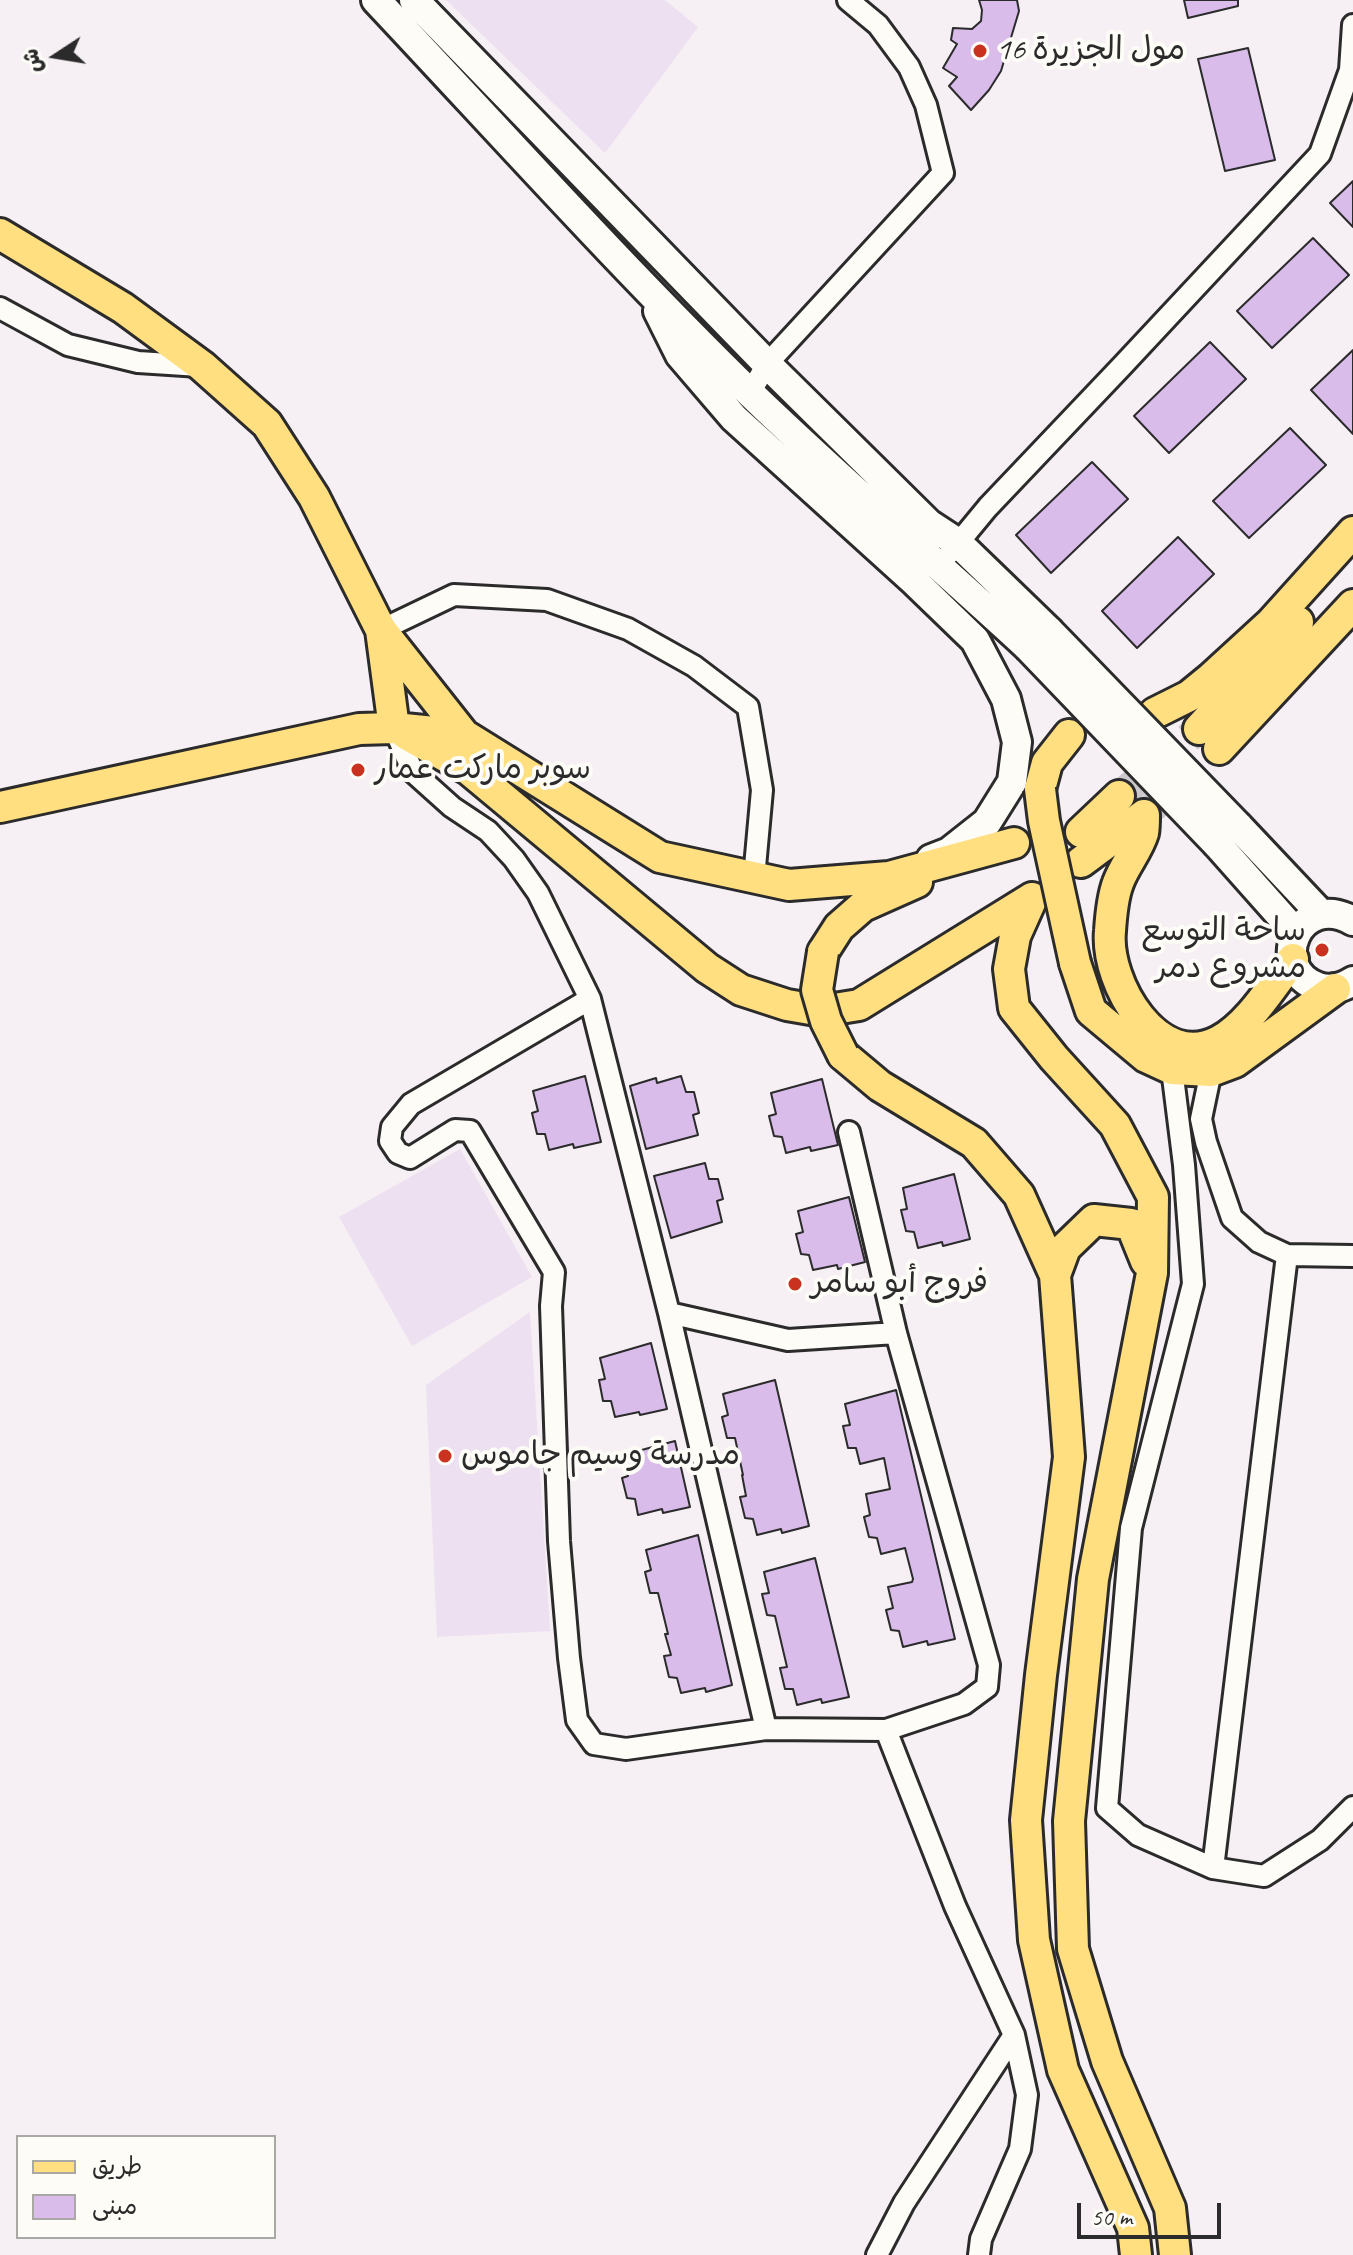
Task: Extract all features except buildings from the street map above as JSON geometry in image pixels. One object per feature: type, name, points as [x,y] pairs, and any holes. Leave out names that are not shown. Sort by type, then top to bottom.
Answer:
[{"type":"main road","points":[[0,234],[123,308],[202,366],[267,424],[314,497],[381,630],[464,735],[660,857],[789,885],[889,877],[1005,845],[863,906],[839,927],[823,952],[817,990],[826,1021],[843,1055],[880,1086],[974,1143],[1019,1195],[1055,1275],[1069,1457],[1026,1820],[1034,1940],[1063,2070],[1133,2228],[1136,2255]]},
{"type":"main road","points":[[1155,713],[1189,696],[1211,678],[1271,623],[1353,532]]},
{"type":"main road","points":[[1353,561],[1209,739],[1353,605]]},
{"type":"main road","points":[[381,630],[394,728]]},
{"type":"main road","points":[[394,728],[468,769],[707,968],[741,990],[787,1005],[822,1011],[859,1005],[1032,898],[1015,936],[1009,969],[1014,1008],[1115,1125],[1153,1197],[1152,1273],[1093,1579],[1069,1821],[1073,1949],[1107,2061],[1170,2208],[1175,2255]]},
{"type":"main road","points":[[0,807],[359,729],[394,728],[464,735]]},
{"type":"main road","points":[[1069,735],[1047,763],[1040,789],[1075,963],[1091,1011],[1146,1057],[1172,1069],[1211,1071],[1235,1062],[1344,985]]},
{"type":"main road","points":[[1081,832],[1119,796]]},
{"type":"main road","points":[[1081,862],[1144,815],[1143,834],[1117,884],[1109,934],[1115,975],[1140,1018],[1161,1039],[1187,1049],[1218,1041],[1248,1017],[1294,946]]},
{"type":"main road","points":[[1055,1275],[1065,1248],[1094,1220],[1131,1224],[1152,1273]]},
{"type":"street","points":[[376,0],[750,393],[866,502],[939,565],[1038,639]]},
{"type":"street","points":[[414,0],[767,364],[929,524],[958,543],[1038,639],[1227,835],[1321,914]]},
{"type":"street","points":[[750,393],[767,364],[943,173],[926,105],[909,67],[878,25],[848,0]]},
{"type":"street","points":[[939,565],[988,507],[1320,154],[1350,70],[1353,25]]},
{"type":"street","points":[[645,285],[680,355],[734,418],[975,640],[1006,699],[1017,742],[1012,782],[987,822],[949,852],[889,877]]},
{"type":"street","points":[[0,308],[68,345],[138,362],[202,366]]},
{"type":"street","points":[[381,630],[454,595],[547,600],[628,629],[694,666],[748,707],[762,790],[754,878]]},
{"type":"street","points":[[394,728],[413,772],[452,807],[488,831],[514,859],[538,893],[590,999],[669,1313],[766,1729]]},
{"type":"street","points":[[1227,835],[1294,946],[1297,970],[1313,985],[1324,989],[1344,985]]},
{"type":"street","points":[[1294,946],[1311,918],[1332,913],[1353,921]]},
{"type":"street","points":[[590,999],[411,1104],[392,1127],[390,1141],[398,1153],[410,1158],[455,1130],[470,1131],[554,1272],[551,1306],[559,1541],[577,1720],[594,1744],[626,1749],[766,1729],[886,1730],[964,1704],[987,1687],[989,1665],[896,1333],[849,1132]]},
{"type":"street","points":[[1172,1069],[1184,1165],[1193,1284],[1131,1528],[1107,1808],[1138,1835],[1213,1868],[1264,1876],[1320,1840],[1353,1807]]},
{"type":"street","points":[[1211,1071],[1201,1119],[1232,1218],[1259,1242],[1287,1255],[1353,1256]]},
{"type":"street","points":[[1213,1868],[1287,1255]]},
{"type":"street","points":[[669,1313],[788,1340],[896,1333]]},
{"type":"street","points":[[886,1730],[955,1906],[1014,2035],[1027,2095],[1020,2149],[981,2239],[979,2255]]},
{"type":"street","points":[[877,2255],[904,2203],[1014,2035]]},
{"type":"shaded area","points":[[446,0],[665,0],[698,27],[605,153]]},
{"type":"shaded area","points":[[460,1149],[532,1277],[412,1346],[339,1217]]},
{"type":"shaded area","points":[[530,1312],[550,1631],[437,1637],[426,1385]]},
{"type":"tunnel","points":[[1119,796],[1199,729]]},
{"type":"tunnel","points":[[1144,815],[1219,749]]},
{"type":"place","name":"مول الجزيرة 16","points":[[980,51]]},
{"type":"place","name":"سوبر ماركت عمار","points":[[358,770]]},
{"type":"place","name":"ساحة التوسع مشروع دمر","points":[[1322,950]]},
{"type":"place","name":"فروج أبو سامر","points":[[795,1284]]},
{"type":"place","name":"مدرسة وسيم جاموس","points":[[445,1456]]}]
